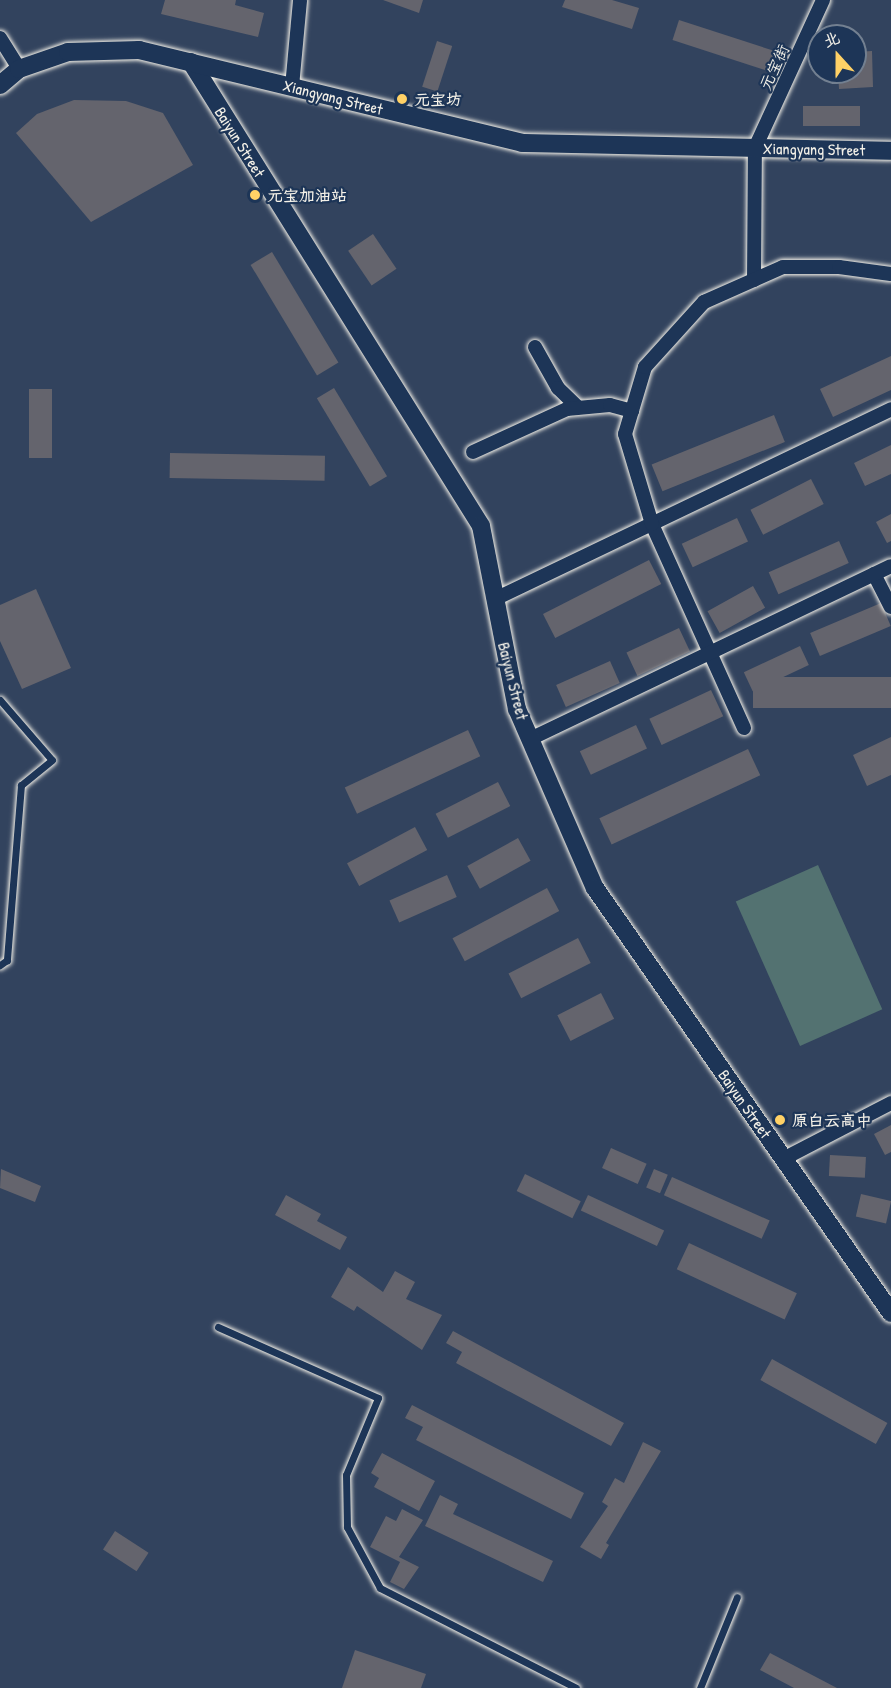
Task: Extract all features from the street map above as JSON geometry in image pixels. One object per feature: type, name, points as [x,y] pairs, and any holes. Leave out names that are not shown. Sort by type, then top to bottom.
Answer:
[{"type":"main road","name":"Xiangyang Street","points":[[2,82],[20,69],[68,52],[139,50],[522,143],[891,150]]},
{"type":"main road","name":"Baiyun Street","points":[[190,62],[481,526],[517,709],[595,888],[891,1313]]},
{"type":"street","points":[[292,87],[300,0]]},
{"type":"street","name":"元宝街","points":[[755,148],[823,0]]},
{"type":"street","points":[[0,38],[20,69]]},
{"type":"street","points":[[754,280],[755,148]]},
{"type":"street","points":[[744,728],[652,524],[625,434],[645,366],[704,302],[783,267],[839,267],[891,274]]},
{"type":"street","points":[[535,347],[558,388],[578,407]]},
{"type":"street","points":[[473,452],[578,407],[610,405],[632,411]]},
{"type":"street","points":[[495,599],[891,409]]},
{"type":"street","points":[[530,739],[891,566]]},
{"type":"street","points":[[874,574],[891,607]]},
{"type":"street","points":[[783,1159],[891,1103]]},
{"type":"lane","points":[[0,700],[52,760],[21,785],[7,960],[0,965]]},
{"type":"lane","points":[[218,1327],[378,1398],[346,1475],[347,1527],[380,1588],[576,1688]]},
{"type":"lane","points":[[700,1688],[737,1597]]},
{"type":"green space","points":[[818,865],[882,1009],[800,1046],[736,902]]},
{"type":"building","points":[[165,0],[236,0],[235,5],[264,13],[258,37],[161,14]]},
{"type":"building","points":[[383,0],[423,0],[419,13]]},
{"type":"building","points":[[565,0],[612,0],[639,8],[632,29],[562,7]]},
{"type":"building","points":[[679,20],[776,52],[770,71],[673,40]]},
{"type":"building","points":[[437,41],[452,46],[437,92],[422,87]]},
{"type":"building","points":[[867,51],[872,51],[873,87],[839,89],[839,84],[867,84]]},
{"type":"building","points":[[74,100],[126,101],[163,113],[193,165],[91,222],[16,133],[37,114]]},
{"type":"building","points":[[803,106],[860,106],[860,126],[803,126]]},
{"type":"building","points":[[373,234],[396,269],[372,286],[348,251]]},
{"type":"building","points":[[272,252],[338,363],[317,375],[251,265]]},
{"type":"building","points":[[891,356],[891,390],[833,417],[820,389]]},
{"type":"building","points":[[334,388],[387,476],[370,487],[317,398]]},
{"type":"building","points":[[29,389],[52,389],[52,458],[29,458]]},
{"type":"building","points":[[774,415],[785,442],[662,491],[652,464]]},
{"type":"building","points":[[891,445],[891,474],[865,486],[854,463]]},
{"type":"building","points":[[170,453],[325,456],[325,481],[170,478]]},
{"type":"building","points":[[811,479],[824,504],[763,535],[750,510]]},
{"type":"building","points":[[891,514],[891,541],[887,543],[876,522]]},
{"type":"building","points":[[737,518],[748,542],[693,567],[682,544]]},
{"type":"building","points":[[839,541],[849,563],[778,594],[769,572]]},
{"type":"building","points":[[649,560],[661,584],[555,638],[543,614]]},
{"type":"building","points":[[753,586],[765,608],[720,633],[708,611]]},
{"type":"building","points":[[36,589],[71,668],[22,689],[0,641],[0,605]]},
{"type":"building","points":[[881,603],[891,626],[820,656],[810,633]]},
{"type":"building","points":[[679,628],[690,652],[637,676],[626,653]]},
{"type":"building","points":[[800,646],[809,665],[753,691],[744,672]]},
{"type":"building","points":[[610,661],[620,683],[566,707],[556,685]]},
{"type":"building","points":[[753,677],[891,677],[891,708],[753,708]]},
{"type":"building","points":[[711,690],[723,716],[662,745],[649,719]]},
{"type":"building","points":[[636,725],[647,749],[591,775],[580,751]]},
{"type":"building","points":[[468,730],[480,756],[357,814],[345,787]]},
{"type":"building","points":[[891,737],[891,775],[867,786],[853,755]]},
{"type":"building","points":[[748,749],[760,775],[612,845],[599,818]]},
{"type":"building","points":[[498,782],[510,806],[448,838],[436,814]]},
{"type":"building","points":[[415,827],[427,850],[359,886],[347,863]]},
{"type":"building","points":[[518,838],[531,861],[480,889],[467,866]]},
{"type":"building","points":[[447,875],[457,897],[399,923],[389,901]]},
{"type":"building","points":[[547,888],[559,911],[465,961],[453,938]]},
{"type":"building","points":[[578,938],[591,963],[521,998],[509,973]]},
{"type":"building","points":[[601,993],[614,1019],[571,1041],[557,1015]]},
{"type":"building","points":[[891,1125],[891,1152],[885,1155],[874,1134]]},
{"type":"building","points":[[611,1148],[647,1164],[638,1184],[602,1168]]},
{"type":"building","points":[[830,1155],[866,1157],[865,1178],[829,1176]]},
{"type":"building","points":[[1,1169],[41,1186],[35,1202],[0,1188]]},
{"type":"building","points":[[654,1169],[668,1175],[660,1193],[646,1187]]},
{"type":"building","points":[[525,1174],[581,1201],[572,1218],[517,1191]]},
{"type":"building","points":[[672,1177],[770,1221],[762,1239],[664,1195]]},
{"type":"building","points":[[861,1194],[891,1201],[886,1223],[856,1216]]},
{"type":"building","points":[[286,1195],[321,1214],[317,1221],[347,1237],[340,1250],[275,1215]]},
{"type":"building","points":[[588,1195],[664,1230],[657,1246],[581,1210]]},
{"type":"building","points":[[689,1243],[797,1293],[785,1320],[677,1269]]},
{"type":"building","points":[[348,1267],[383,1292],[395,1271],[415,1282],[406,1299],[442,1315],[422,1350],[357,1306],[354,1311],[331,1297]]},
{"type":"building","points":[[453,1331],[624,1423],[611,1446],[456,1363],[462,1352],[446,1343]]},
{"type":"building","points":[[772,1359],[887,1423],[876,1444],[760,1380]]},
{"type":"building","points":[[412,1405],[584,1493],[571,1519],[416,1440],[423,1427],[405,1418]]},
{"type":"building","points":[[643,1442],[661,1451],[606,1543],[609,1545],[601,1559],[580,1547],[608,1506],[602,1502],[615,1478],[624,1483]]},
{"type":"building","points":[[382,1453],[435,1481],[419,1511],[374,1487],[379,1478],[371,1473]]},
{"type":"building","points":[[440,1495],[458,1504],[453,1514],[553,1561],[543,1582],[425,1526]]},
{"type":"building","points":[[402,1509],[423,1520],[399,1557],[419,1567],[404,1589],[390,1582],[400,1562],[370,1547],[386,1516],[396,1521]]},
{"type":"building","points":[[115,1531],[149,1553],[137,1571],[103,1549]]},
{"type":"building","points":[[355,1650],[426,1674],[421,1688],[342,1688]]},
{"type":"building","points":[[770,1653],[837,1688],[794,1688],[760,1670]]},
{"type":"place","name":"元宝坊","points":[[402,99]]},
{"type":"place","name":"元宝加油站","points":[[255,195]]},
{"type":"place","name":"原白云高中","points":[[780,1120]]}]
